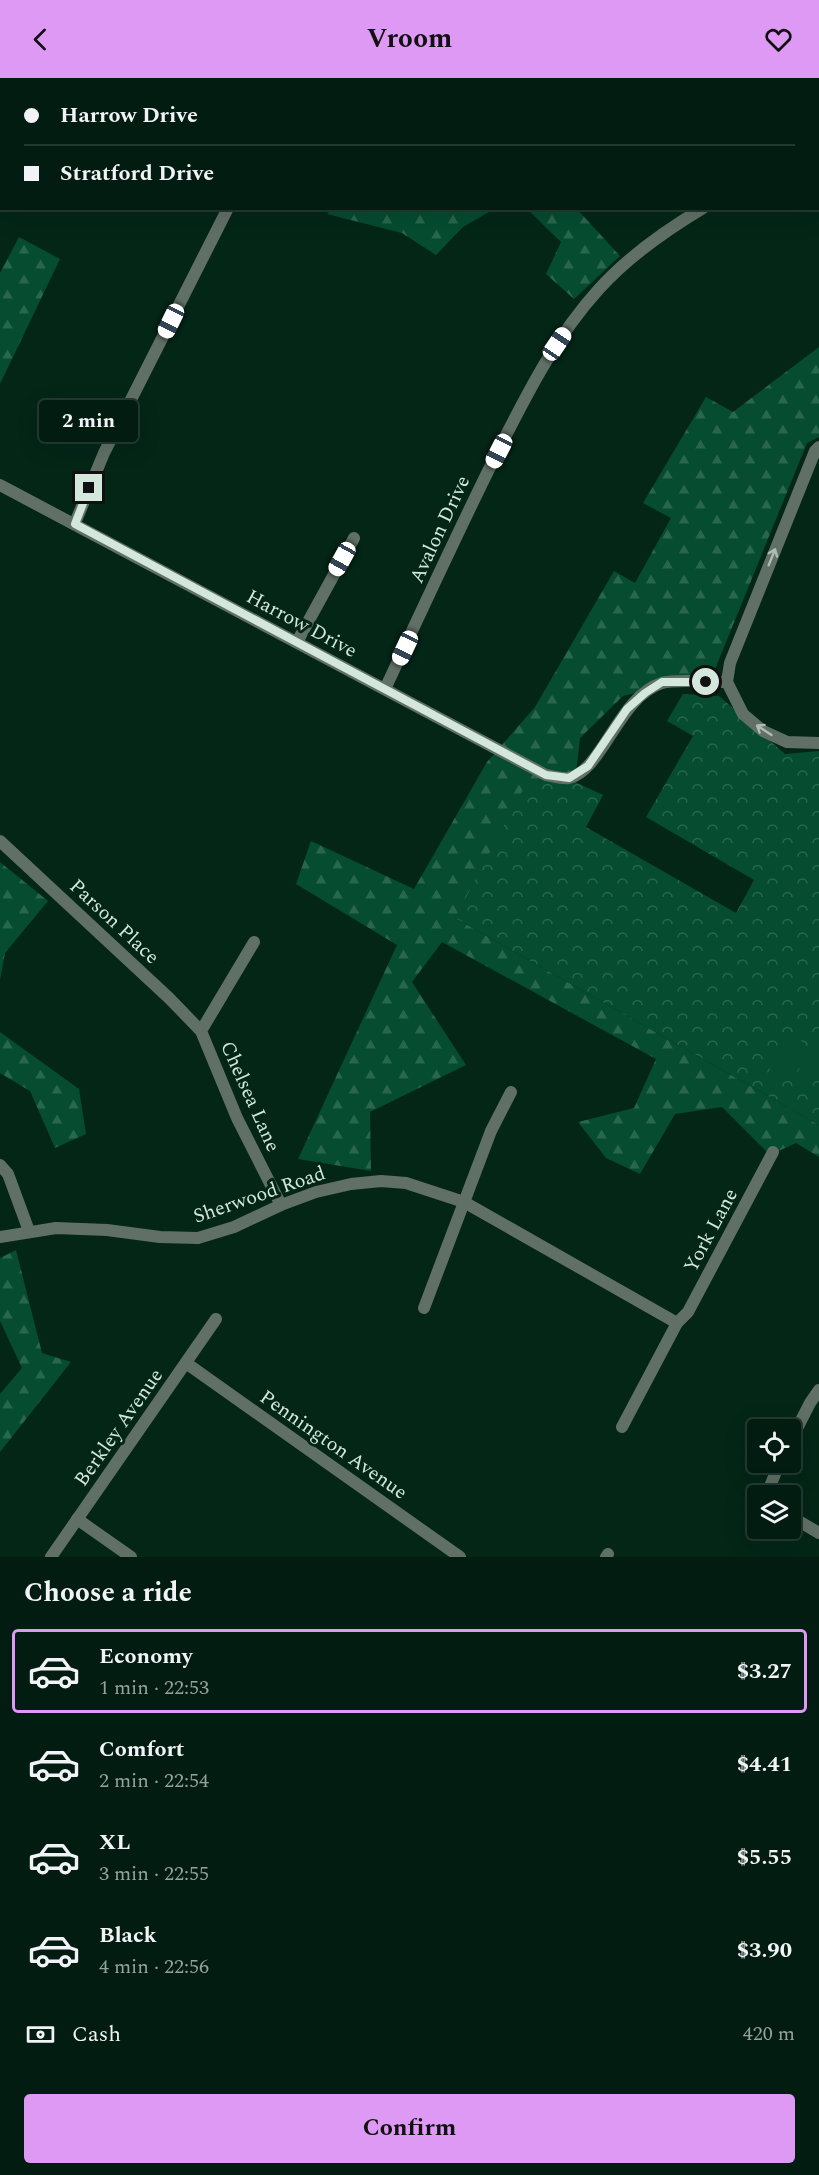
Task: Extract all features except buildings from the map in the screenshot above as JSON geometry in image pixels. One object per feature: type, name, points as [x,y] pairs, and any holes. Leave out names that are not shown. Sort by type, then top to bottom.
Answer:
[{"type":"street","points":[[75,524],[104,453],[227,210]]},
{"type":"street","name":"Avalon Drive","points":[[385,689],[482,483],[517,414],[560,339],[600,288],[631,260],[700,210]]},
{"type":"street","points":[[819,447],[815,451],[753,604],[730,663],[727,682],[743,714],[763,732],[787,742],[819,743]]},
{"type":"street","name":"Harrow Drive","points":[[0,485],[546,775],[569,778],[588,766],[627,709],[662,682],[727,682]]},
{"type":"street","points":[[297,642],[354,538]]},
{"type":"street","name":"Parson Place","points":[[0,841],[169,998],[201,1031]]},
{"type":"street","name":"Chelsea Lane","points":[[254,942],[201,1031],[237,1118],[280,1205]]},
{"type":"street","points":[[423,1308],[491,1131],[511,1092]]},
{"type":"street","name":"York Lane","points":[[621,1427],[677,1323],[688,1312],[773,1152]]},
{"type":"street","points":[[0,1165],[8,1174],[28,1231]]},
{"type":"street","name":"Sherwood Road","points":[[0,1237],[56,1228],[198,1238],[234,1227],[280,1205],[316,1192],[351,1184],[381,1181],[406,1184],[464,1202],[677,1323]]},
{"type":"street","name":"Berkley Avenue","points":[[51,1557],[216,1319]]},
{"type":"street","name":"Pennington Avenue","points":[[186,1363],[460,1557]]},
{"type":"street","points":[[801,1421],[819,1390]]},
{"type":"street","points":[[77,1519],[131,1557]]},
{"type":"street","points":[[801,1522],[819,1533]]},
{"type":"green space","points":[[331,210],[492,210],[463,227],[436,255],[402,233],[327,214]]},
{"type":"green space","points":[[528,210],[578,210],[620,256],[574,299],[546,274],[561,242]]},
{"type":"green space","points":[[19,237],[60,259],[0,384],[0,273]]},
{"type":"green space","points":[[819,347],[819,437],[807,443],[713,674],[623,696],[580,738],[575,782],[455,918],[819,1125],[819,1157],[796,1143],[770,1155],[722,1107],[675,1114],[640,1174],[606,1158],[578,1122],[634,1108],[656,1059],[442,942],[412,982],[466,1065],[370,1112],[371,1171],[298,1159],[397,945],[296,884],[311,841],[414,889],[487,762],[535,707],[614,571],[635,583],[671,518],[643,503],[706,397],[733,412]]},
{"type":"green space","points":[[683,694],[719,696],[785,754],[819,751],[819,1125],[455,918],[526,784],[575,782],[603,795],[586,827],[736,913],[754,880],[646,817],[693,736],[667,721]]},
{"type":"green space","points":[[0,862],[48,901],[5,953],[0,980]]},
{"type":"green space","points":[[0,1032],[79,1089],[86,1134],[55,1148],[30,1091],[0,1073]]},
{"type":"green space","points":[[786,1034],[803,1042],[785,1081],[768,1073]]},
{"type":"green space","points":[[810,1046],[819,1050],[819,1070],[809,1093],[792,1085]]},
{"type":"green space","points":[[16,1250],[42,1353],[71,1362],[0,1452],[0,1394],[22,1368],[0,1321],[0,1258]]},
{"type":"route","points":[[89,488],[75,524],[546,775],[569,778],[588,766],[627,709],[662,682],[706,682]]}]
